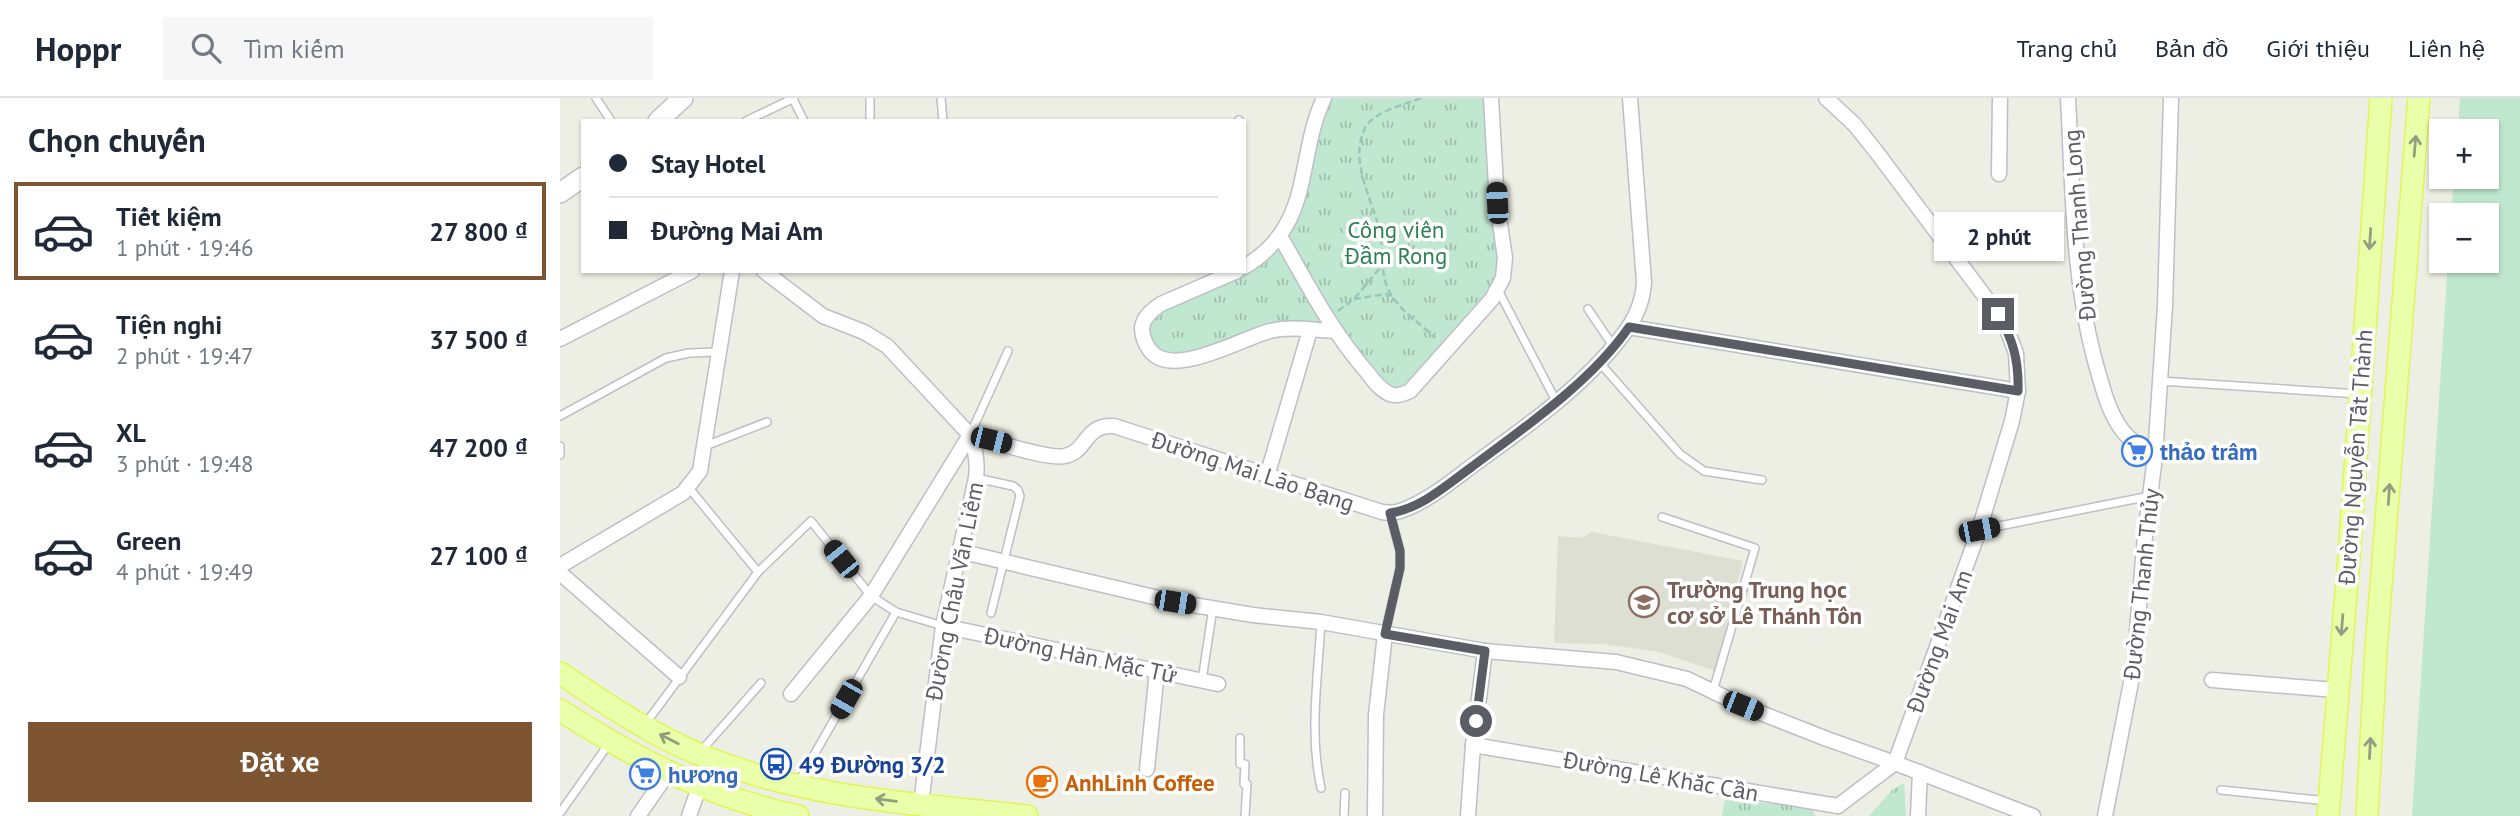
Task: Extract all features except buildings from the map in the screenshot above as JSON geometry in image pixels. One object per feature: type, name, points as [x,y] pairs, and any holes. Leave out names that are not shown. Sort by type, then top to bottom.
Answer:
[{"type":"main road","points":[[665,119],[682,98]]},
{"type":"main road","name":"Đường Nguyễn Tất Thành","points":[[2328,809],[2349,557],[2381,98]]},
{"type":"main road","name":"Đường Nguyễn Tất Thành","points":[[2367,816],[2376,650],[2419,98]]},
{"type":"main road","points":[[560,193],[581,178]]},
{"type":"main road","points":[[2374,190],[2412,193]]},
{"type":"main road","points":[[2349,557],[2384,563]]},
{"type":"main road","points":[[560,673],[643,726],[704,757],[796,786],[844,795],[1027,816]]},
{"type":"main road","points":[[564,715],[668,773],[770,813],[798,816]]},
{"type":"street","points":[[1246,266],[1270,249],[1280,236],[1297,202],[1324,98]]},
{"type":"street","points":[[1280,236],[1334,331],[1380,388],[1388,394],[1403,394],[1416,386],[1498,289],[1503,278],[1505,258],[1497,203],[1492,98]]},
{"type":"street","points":[[1390,513],[1405,510],[1433,494],[1524,428],[1599,362],[1629,327],[1641,303],[1644,282],[1630,98]]},
{"type":"street","name":"Đường Mai Am","points":[[1826,98],[1875,150],[1998,314],[2016,354],[2018,391],[2012,421],[1979,530],[1895,762]]},
{"type":"street","points":[[1999,174],[2000,98]]},
{"type":"street","name":"Đường Thanh Long","points":[[2068,98],[2078,262],[2092,355],[2103,391],[2120,428],[2130,440],[2155,457]]},
{"type":"street","name":"Đường Thanh Thủy","points":[[2105,816],[2134,667],[2155,457],[2165,306],[2171,98]]},
{"type":"street","points":[[560,339],[688,273]]},
{"type":"street","points":[[560,566],[689,488],[700,471],[732,273]]},
{"type":"street","points":[[766,273],[815,312],[864,332],[887,346],[970,435],[871,596],[791,694]]},
{"type":"street","points":[[1232,273],[1152,310],[1142,327],[1147,346],[1153,354],[1173,361],[1191,359],[1266,332],[1282,329],[1334,331]]},
{"type":"street","points":[[1629,327],[2018,391]]},
{"type":"street","points":[[1267,476],[1310,330]]},
{"type":"street","name":"Đường Mai Lão Bạng","points":[[970,435],[1060,457],[1076,451],[1093,430],[1114,426],[1372,510],[1390,513]]},
{"type":"street","name":"Đường Châu Văn Liêm","points":[[921,804],[943,626],[976,478],[977,459],[970,435]]},
{"type":"street","points":[[959,551],[1175,602],[1321,622],[1485,651],[1616,662],[1687,680],[1743,706],[2033,816]]},
{"type":"street","points":[[560,573],[679,677]]},
{"type":"street","name":"Đường Hàn Mặc Tử","points":[[943,626],[1218,684]]},
{"type":"street","points":[[1375,816],[1377,715],[1385,634]]},
{"type":"street","points":[[1468,816],[1473,745],[1485,651]]},
{"type":"street","points":[[1147,769],[1157,671]]},
{"type":"street","points":[[2212,680],[2336,690]]},
{"type":"street","name":"Đường Lê Khắc Cần","points":[[1473,745],[1838,811]]},
{"type":"street","points":[[689,816],[699,786],[704,757]]},
{"type":"street","points":[[1838,811],[1895,762]]},
{"type":"street","points":[[1918,816],[1920,772]]},
{"type":"street","points":[[638,816],[668,773]]},
{"type":"lane","points":[[596,98],[610,119]]},
{"type":"lane","points":[[750,119],[793,98],[803,119]]},
{"type":"lane","points":[[870,98],[870,119]]},
{"type":"lane","points":[[941,98],[943,119]]},
{"type":"lane","points":[[1498,289],[1556,401]]},
{"type":"lane","points":[[1588,309],[1613,347]]},
{"type":"lane","points":[[970,435],[1008,351]]},
{"type":"lane","points":[[560,416],[666,358],[689,353],[718,352]]},
{"type":"lane","points":[[1599,362],[1680,454],[1704,471],[1762,480]]},
{"type":"lane","points":[[2160,381],[2360,394]]},
{"type":"lane","points":[[705,447],[767,422]]},
{"type":"lane","points":[[560,446],[560,455]]},
{"type":"lane","points":[[976,478],[1013,486],[1020,496],[991,613]]},
{"type":"lane","points":[[689,488],[758,572]]},
{"type":"lane","points":[[1979,530],[2150,496]]},
{"type":"lane","points":[[1385,634],[1400,568],[1400,551],[1390,513]]},
{"type":"lane","points":[[1662,517],[1755,548],[1713,691]]},
{"type":"lane","points":[[643,726],[758,572],[811,521],[871,596],[896,612],[943,626]]},
{"type":"lane","points":[[1202,680],[1213,608]]},
{"type":"lane","points":[[796,786],[896,612]]},
{"type":"lane","points":[[1321,622],[1315,724],[1316,766],[1321,788]]},
{"type":"lane","points":[[704,757],[761,683]]},
{"type":"lane","points":[[1240,737],[1240,764],[1245,764],[1244,784],[1247,784],[1245,816]]},
{"type":"lane","points":[[560,813],[611,742]]},
{"type":"lane","points":[[2221,790],[2328,809]]},
{"type":"lane","points":[[1344,816],[1345,793]]},
{"type":"path","points":[[1392,296],[1382,267],[1380,230],[1362,176],[1360,149],[1365,128],[1377,116],[1421,98]]},
{"type":"path","points":[[1380,230],[1413,225]]},
{"type":"path","points":[[1382,267],[1354,299],[1387,294],[1392,296],[1435,338]]},
{"type":"shaded area","name":"Trường Trung học cơ sở Lê Thánh Tôn","points":[[1592,532],[1743,561],[1715,671],[1659,652],[1603,644],[1554,643],[1558,536],[1581,538]]},
{"type":"green space","name":"Công viên Đầm Rong","points":[[1325,98],[1492,98],[1505,258],[1498,289],[1403,394],[1388,394],[1334,331],[1266,332],[1191,359],[1153,354],[1144,320],[1228,273],[1246,273],[1246,261],[1280,236]]},
{"type":"green space","points":[[2460,98],[2520,98],[2520,816],[2412,816],[2447,273],[2499,273],[2499,203],[2452,203],[2453,189],[2499,189],[2499,119],[2459,119]]},
{"type":"green space","points":[[1904,783],[1906,816],[1869,816],[1893,789]]},
{"type":"green space","points":[[1725,800],[1810,807],[1816,816],[1722,816]]},
{"type":"place","name":"thảo trâm","points":[[2137,451]]},
{"type":"place","name":"Trường Trung học cơ sở Lê Thánh Tôn","points":[[1644,602]]},
{"type":"place","name":"49 Đường 3/2","points":[[776,764]]},
{"type":"place","name":"hương","points":[[645,774]]},
{"type":"place","name":"AnhLinh Coffee","points":[[1042,782]]},
{"type":"route","points":[[1476,721],[1485,651],[1385,634],[1400,568],[1400,551],[1390,513],[1405,510],[1433,494],[1524,428],[1599,362],[1629,327],[2018,391],[2016,354],[1998,314]]}]
